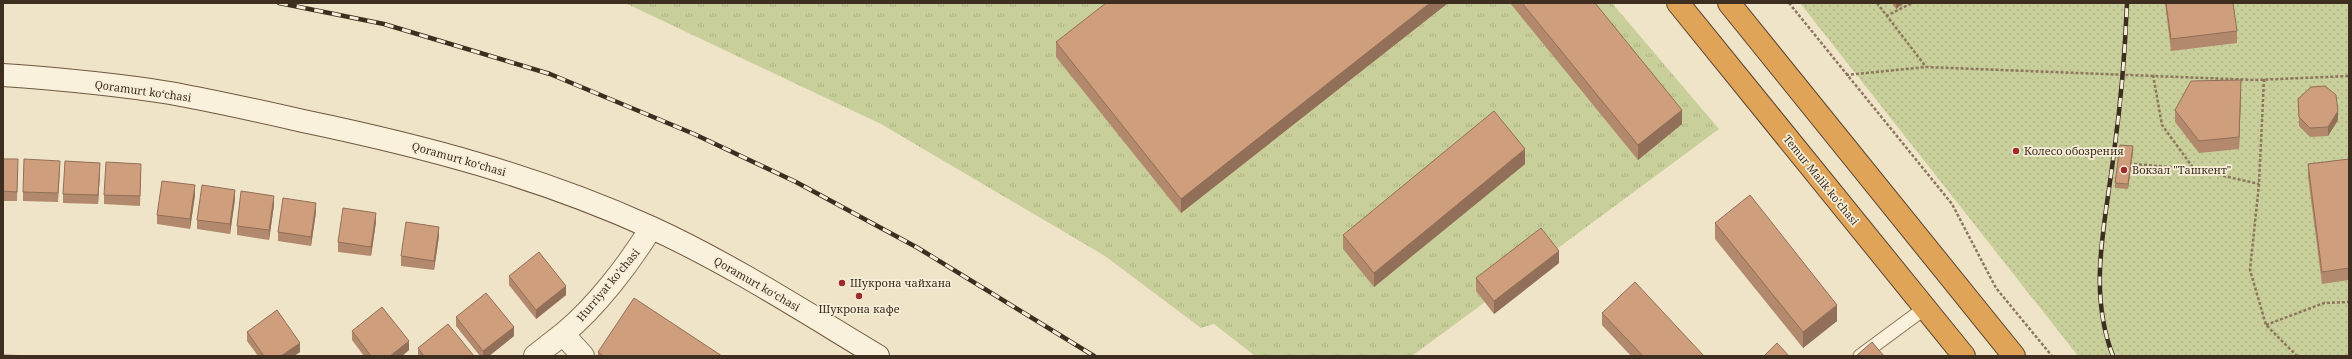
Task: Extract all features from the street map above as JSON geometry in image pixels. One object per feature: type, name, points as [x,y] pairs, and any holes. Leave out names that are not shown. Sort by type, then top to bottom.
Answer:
[{"type":"highway","name":"Temur Malik ko'chasi","points":[[1678,3],[1964,356]]},
{"type":"highway","points":[[1729,3],[2014,356]]},
{"type":"main road","name":"Qoramurt koʻchasi","points":[[3,75],[106,84],[171,93],[357,132],[492,167],[593,203],[649,232],[762,286],[878,356]]},
{"type":"main road","name":"Qoramurt koʻchasi","points":[[3,84],[106,94],[171,104],[356,141],[445,162],[540,193],[649,232],[858,356]]},
{"type":"main road","name":"Hurriyat ko'chasi","points":[[535,356],[578,321],[637,251],[649,232]]},
{"type":"main road","points":[[563,334],[583,356]]},
{"type":"lane","points":[[1860,356],[1925,308]]},
{"type":"path","points":[[1789,3],[1952,204],[1996,288],[2052,356]]},
{"type":"path","points":[[1877,3],[1926,67]]},
{"type":"path","points":[[1886,16],[1912,3]]},
{"type":"path","points":[[1846,75],[1926,67],[2264,79],[2349,76]]},
{"type":"path","points":[[2153,75],[2162,125],[2194,169]]},
{"type":"path","points":[[2264,79],[2259,184],[2250,270],[2266,325],[2298,356]]},
{"type":"path","points":[[2134,164],[2194,169],[2259,184]]},
{"type":"path","points":[[2266,325],[2324,303],[2349,302]]},
{"type":"green space","points":[[625,3],[1612,3],[1719,129],[1412,356],[1255,356],[1214,324],[1201,328],[1105,256],[881,124]]},
{"type":"green space","points":[[1800,3],[2349,3],[2349,356],[2078,356]]},
{"type":"building","points":[[1106,3],[1430,3],[1181,199],[1056,42]]},
{"type":"building","points":[[1522,3],[1595,3],[1682,110],[1638,145]]},
{"type":"building","points":[[2166,3],[2233,3],[2237,31],[2171,39]]},
{"type":"building","points":[[2241,80],[2239,137],[2199,141],[2175,110],[2191,81]]},
{"type":"building","points":[[2325,86],[2336,95],[2338,111],[2328,127],[2310,128],[2299,117],[2298,99],[2311,87]]},
{"type":"building","points":[[1494,111],[1525,149],[1374,273],[1343,235]]},
{"type":"building","name":"Вокзал \"Ташкент\"","points":[[2120,145],[2133,146],[2128,184],[2115,183]]},
{"type":"building","points":[[3,159],[18,159],[17,192],[3,191]]},
{"type":"building","points":[[24,159],[60,161],[58,193],[23,192]]},
{"type":"building","points":[[2349,159],[2349,268],[2322,272],[2308,164]]},
{"type":"building","points":[[65,161],[100,163],[98,195],[63,194]]},
{"type":"building","points":[[106,162],[141,164],[140,196],[104,195]]},
{"type":"building","points":[[162,181],[195,185],[190,219],[157,215]]},
{"type":"building","points":[[202,185],[235,190],[230,224],[197,220]]},
{"type":"building","points":[[241,191],[274,196],[269,230],[237,226]]},
{"type":"building","points":[[1750,195],[1837,305],[1803,332],[1715,223]]},
{"type":"building","points":[[283,198],[316,203],[311,237],[278,232]]},
{"type":"building","points":[[343,208],[376,213],[371,247],[338,242]]},
{"type":"building","points":[[406,222],[439,227],[434,261],[401,256]]},
{"type":"building","points":[[1541,228],[1559,251],[1494,301],[1476,278]]},
{"type":"building","points":[[539,252],[566,286],[536,310],[509,276]]},
{"type":"building","points":[[1635,282],[1704,356],[1643,356],[1602,313]]},
{"type":"building","points":[[486,293],[514,327],[483,351],[456,317]]},
{"type":"building","points":[[634,298],[722,356],[603,356],[598,352]]},
{"type":"building","points":[[382,307],[409,341],[390,356],[371,356],[352,331]]},
{"type":"building","points":[[277,310],[300,343],[281,356],[264,356],[247,332]]},
{"type":"building","points":[[448,324],[474,356],[424,356],[418,348]]},
{"type":"building","points":[[1872,342],[1884,356],[1856,356]]},
{"type":"building","points":[[1777,343],[1789,356],[1764,356]]},
{"type":"building","points":[[3,355],[36,356],[3,356]]},
{"type":"railway","points":[[279,3],[384,24],[550,74],[694,134],[796,182],[918,248],[1094,356]]},
{"type":"railway","points":[[2113,356],[2105,331],[2101,306],[2100,280],[2103,229],[2121,96],[2127,3]]},
{"type":"place","name":"Колесо обозрения","points":[[2016,151]]},
{"type":"place","name":"Вокзал \"Ташкент\"","points":[[2124,170]]},
{"type":"place","name":"Шукрона чайхана","points":[[842,283]]},
{"type":"place","name":"Шукрона кафе","points":[[859,296]]}]
